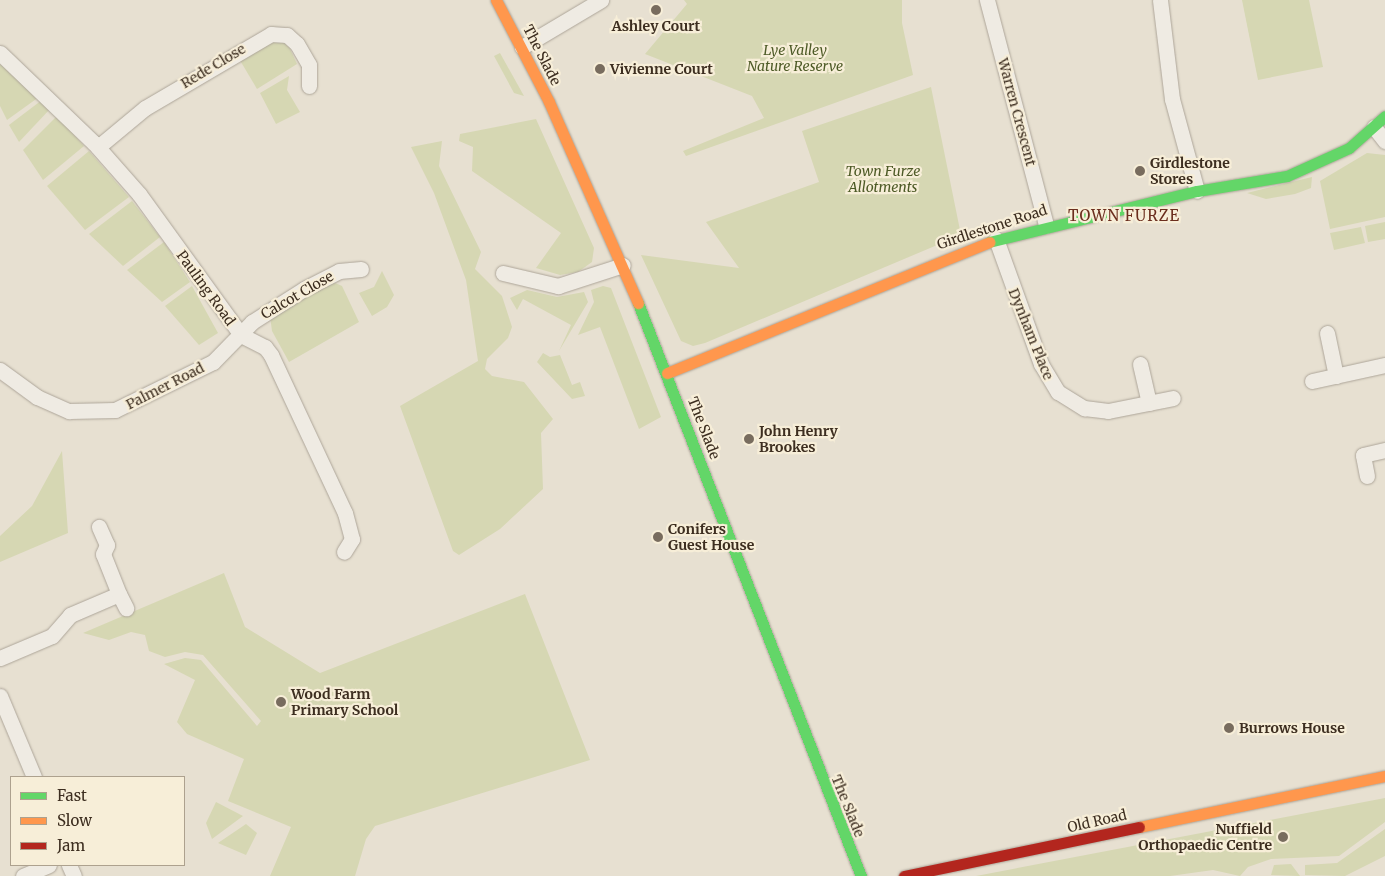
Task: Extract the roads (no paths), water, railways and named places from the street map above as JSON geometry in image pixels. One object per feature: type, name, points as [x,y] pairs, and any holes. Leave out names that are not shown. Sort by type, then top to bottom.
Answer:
[{"type":"street","name":"The Slade","points":[[496,0],[522,47],[623,266],[667,373],[861,876]]},
{"type":"street","points":[[522,47],[600,0]]},
{"type":"street","name":"Warren Crescent","points":[[988,0],[1046,225]]},
{"type":"street","points":[[1160,0],[1169,84],[1197,191]]},
{"type":"street","name":"Rede Close","points":[[98,147],[145,108],[271,34],[287,35],[298,44],[309,65],[309,86]]},
{"type":"street","name":"Pauling Road","points":[[0,53],[98,147],[139,194],[240,335],[265,347],[271,355],[310,431],[348,522],[352,539],[344,552]]},
{"type":"street","name":"Girdlestone Road","points":[[667,373],[996,239],[1046,225],[1197,191],[1287,176],[1349,148],[1374,128],[1385,116]]},
{"type":"street","points":[[1374,128],[1385,141]]},
{"type":"street","name":"Dynham Place","points":[[996,239],[1041,364],[1058,392],[1084,408],[1100,411],[1173,398]]},
{"type":"street","points":[[503,273],[558,286],[623,266]]},
{"type":"street","name":"Calcot Close","points":[[240,335],[266,311],[312,285],[339,271],[361,269]]},
{"type":"street","points":[[1327,333],[1336,376]]},
{"type":"street","name":"Palmer Road","points":[[0,370],[48,404],[69,411],[100,412],[132,405],[213,362],[240,335]]},
{"type":"street","points":[[1140,364],[1149,403]]},
{"type":"street","points":[[1312,381],[1385,365]]},
{"type":"street","points":[[1367,476],[1363,455],[1385,450]]},
{"type":"street","points":[[99,527],[107,545],[103,554],[126,608]]},
{"type":"street","points":[[0,658],[52,636],[70,615],[119,594]]},
{"type":"street","points":[[0,696],[34,776]]},
{"type":"street","name":"Old Road","points":[[904,876],[1385,776]]},
{"type":"street","points":[[24,876],[46,866]]},
{"type":"place","name":"Ashley Court","points":[[656,10]]},
{"type":"place","name":"Vivienne Court","points":[[600,69]]},
{"type":"place","name":"Girdlestone Stores","points":[[1140,171]]},
{"type":"place","name":"John Henry Brookes","points":[[749,439]]},
{"type":"place","name":"Conifers Guest House","points":[[658,537]]},
{"type":"place","name":"Wood Farm Primary School","points":[[281,702]]},
{"type":"place","name":"Burrows House","points":[[1229,728]]},
{"type":"place","name":"Nuffield Orthopaedic Centre","points":[[1283,837]]},
{"type":"district","name":"TOWN FURZE","points":[[1124,216]]},
{"type":"park label","name":"Lye Valley Nature Reserve","points":[[795,58]]},
{"type":"park label","name":"Town Furze Allotments","points":[[883,180]]}]
